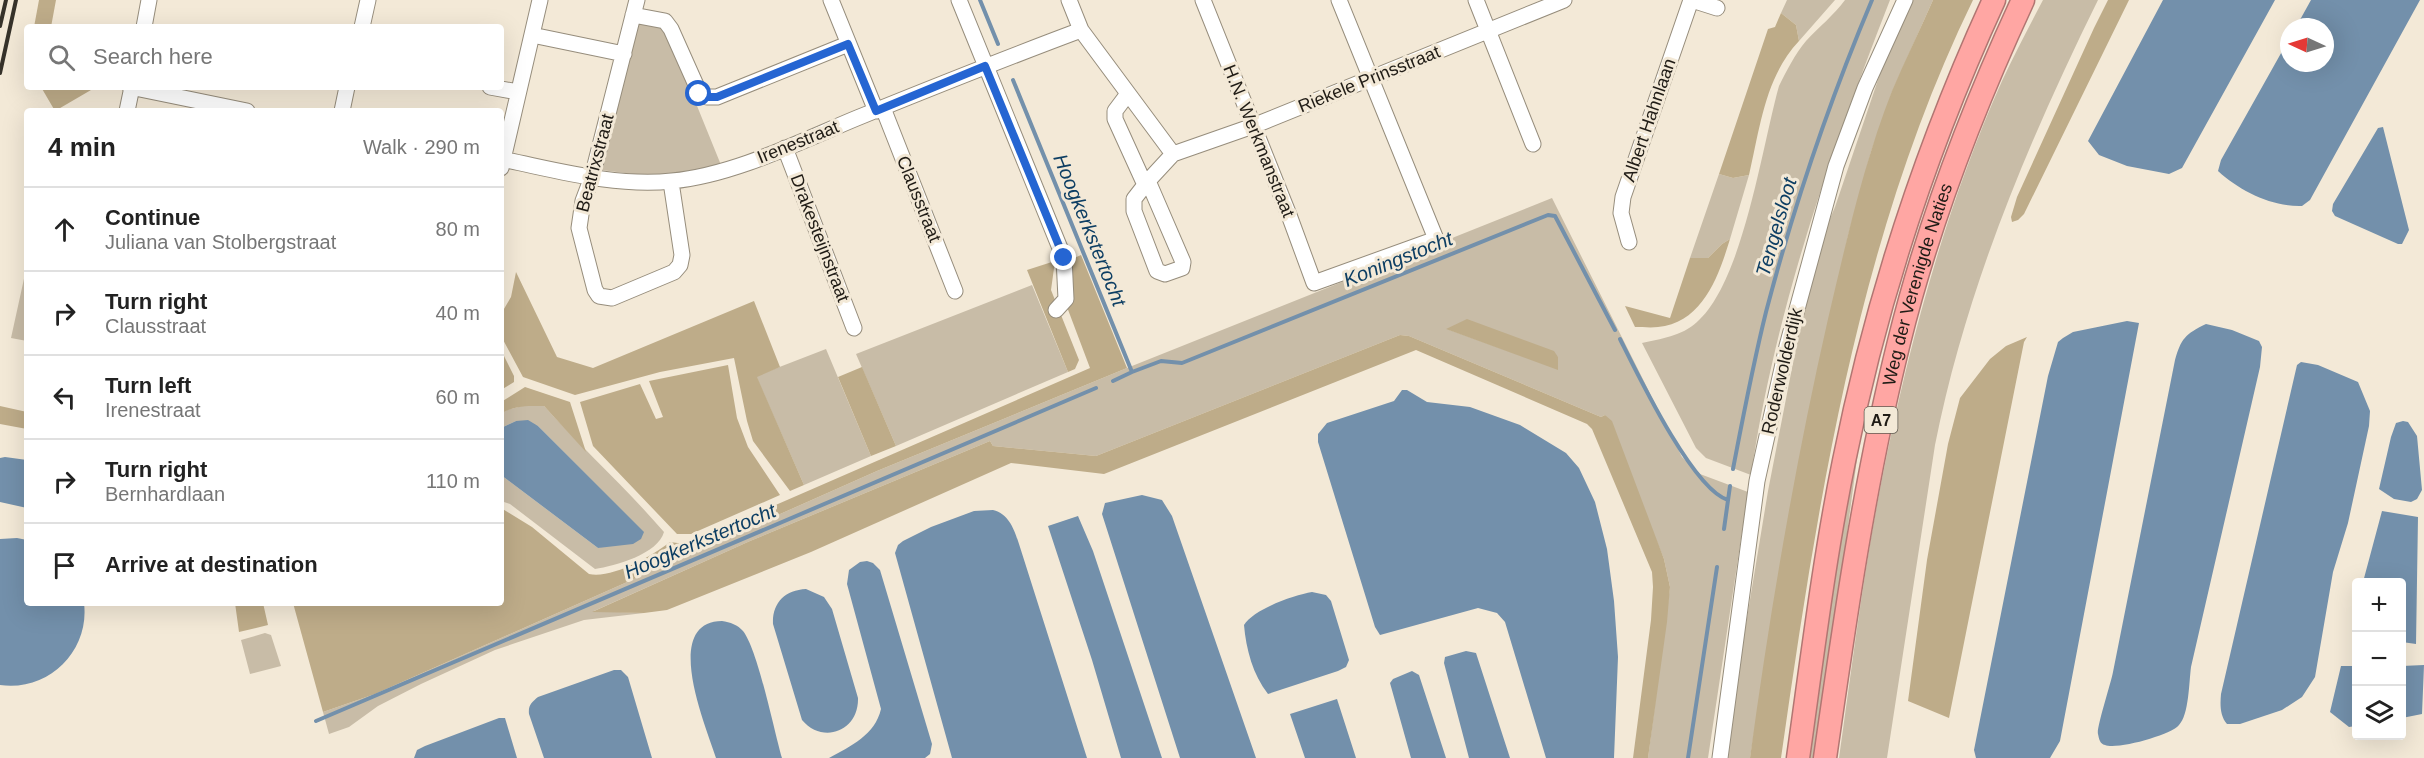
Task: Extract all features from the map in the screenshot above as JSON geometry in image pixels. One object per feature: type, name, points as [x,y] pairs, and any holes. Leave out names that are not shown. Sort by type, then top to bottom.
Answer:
[{"type":"highway","name":"Weg der Verenigde Naties","points":[[1798,758],[1844,462],[1879,313],[1922,173],[1949,102],[1994,0]]},
{"type":"highway","name":"Weg der Verenigde Naties","points":[[1825,758],[1864,501],[1899,340],[1933,226],[1963,140],[2023,0]]},
{"type":"street","points":[[145,24],[149,0]]},
{"type":"street","points":[[363,24],[368,0]]},
{"type":"street","points":[[504,153],[540,0]]},
{"type":"street","name":"Clausstraat","points":[[831,0],[955,291]]},
{"type":"street","points":[[959,0],[1064,258],[1066,298],[1056,310]]},
{"type":"street","points":[[1069,0],[1081,30],[1173,154],[1146,183],[1134,199],[1134,211],[1157,271],[1165,274],[1182,268],[1183,261],[1146,183],[1115,119],[1114,111],[1127,94]]},
{"type":"street","name":"H.N. Werkmanstraat","points":[[1203,0],[1314,283],[1436,239],[1370,79]]},
{"type":"street","points":[[1339,0],[1370,79]]},
{"type":"street","points":[[1476,0],[1533,144]]},
{"type":"street","name":"Riekele Prinsstraat","points":[[1173,154],[1253,126],[1564,0]]},
{"type":"street","name":"Albert Hahnlaan","points":[[1629,242],[1621,213],[1623,197],[1691,0],[1717,8]]},
{"type":"street","name":"Roderwolderdijk","points":[[1720,758],[1757,481],[1786,346],[1836,166],[1865,88],[1905,0]]},
{"type":"street","points":[[635,8],[665,21],[671,29],[699,94],[707,97],[717,97],[848,44]]},
{"type":"street","name":"Beatrixstraat","points":[[635,8],[592,177],[583,201],[579,228],[595,290],[599,296],[612,298],[674,272],[680,265],[682,255],[671,182]]},
{"type":"street","name":"Irenestraat","points":[[504,162],[634,182],[671,182],[709,176],[1081,30]]},
{"type":"street","points":[[532,35],[624,54]]},
{"type":"street","points":[[128,108],[130,90]]},
{"type":"street","points":[[146,90],[232,108]]},
{"type":"street","points":[[343,108],[346,90]]},
{"type":"street","points":[[504,90],[518,92]]},
{"type":"street","name":"Drakesteijnstraat","points":[[785,148],[854,327]]},
{"type":"shaded area","points":[[39,0],[56,0],[52,24],[35,24]]},
{"type":"shaded area","points":[[1787,0],[1835,0],[1799,41],[1796,25],[1781,13]]},
{"type":"shaded area","points":[[1845,0],[1890,0],[1846,116],[1807,234],[1774,353],[1751,475],[1706,458],[1696,448],[1642,343],[1685,331],[1697,322],[1713,303],[1727,277],[1739,246],[1779,86],[1802,46]]},
{"type":"shaded area","points":[[1911,0],[1933,0],[1892,92],[1871,152],[1848,236],[1793,497],[1750,758],[1728,758],[1745,630],[1768,491],[1808,286],[1823,235],[1835,207],[1881,71]]},
{"type":"shaded area","points":[[1933,0],[1973,0],[1933,90],[1900,182],[1871,276],[1828,467],[1810,564],[1781,758],[1750,758],[1794,483],[1816,373],[1856,204],[1897,79]]},
{"type":"shaded area","points":[[2043,0],[2098,0],[2047,108],[2002,217],[1982,273],[1948,387],[1935,445],[1887,758],[1839,758],[1875,518],[1903,381],[1916,330],[1946,229],[1982,129],[2007,71]]},
{"type":"shaded area","points":[[2108,0],[2129,0],[2024,214],[2012,222],[2011,217],[2017,197]]},
{"type":"shaded area","points":[[1781,13],[1796,25],[1799,41],[1778,71],[1771,87],[1749,175],[1733,178],[1719,174],[1768,29],[1775,27]]},
{"type":"shaded area","points":[[637,21],[665,27],[721,165],[672,176],[601,170]]},
{"type":"shaded area","points":[[43,90],[91,90],[60,108],[53,108]]},
{"type":"shaded area","points":[[1719,174],[1733,178],[1749,175],[1730,239],[1708,258],[1690,258]]},
{"type":"shaded area","points":[[1552,198],[1682,457],[1700,474],[1748,492],[1708,758],[1648,758],[1670,587],[1664,559],[1605,415],[1601,417],[1409,336],[1400,335],[1096,456],[993,446],[990,441],[750,541],[594,611],[644,613],[584,620],[495,650],[421,684],[378,706],[349,727],[329,734],[323,712],[375,694],[877,471]],"holes":[[[1447,329],[1558,357],[1558,369]]]},
{"type":"shaded area","points":[[1730,239],[1714,282],[1698,307],[1687,317],[1674,324],[1635,327],[1625,306],[1670,318],[1690,258],[1708,258]]},
{"type":"shaded area","points":[[1081,255],[1127,368],[877,471],[375,694],[323,712],[294,606],[504,606],[504,510],[532,527],[589,574],[609,573],[643,560],[670,542],[685,544],[693,541],[1090,368],[1067,307],[1063,288],[1072,259]]},
{"type":"shaded area","points":[[1055,261],[1051,290],[1079,360],[1075,369],[1068,372],[1027,270]]},
{"type":"shaded area","points":[[516,272],[557,357],[593,368],[754,301],[780,367],[757,377],[804,485],[790,491],[753,441],[734,358],[660,372],[575,395],[523,377],[504,342],[504,309],[511,297]]},
{"type":"shaded area","points":[[24,279],[24,340],[11,338]]},
{"type":"shaded area","points":[[1032,285],[1068,372],[896,446],[856,354]]},
{"type":"shaded area","points":[[1467,319],[1554,351],[1558,357],[1558,370],[1446,329]]},
{"type":"shaded area","points":[[1400,335],[1409,336],[1601,417],[1605,415],[1612,421],[1664,559],[1670,587],[1648,758],[1633,758],[1651,620],[1652,572],[1592,429],[1587,424],[1416,350],[1104,474],[1011,463],[811,552],[667,610],[644,613],[592,612],[750,541],[990,441],[993,446],[1096,456]]},
{"type":"shaded area","points":[[2027,337],[2024,342],[1949,718],[1908,701],[1927,560],[1948,444],[1960,398],[1990,359],[2006,346]]},
{"type":"shaded area","points":[[826,349],[871,456],[804,485],[756,376]]},
{"type":"shaded area","points":[[504,356],[514,376],[514,382],[504,388]]},
{"type":"shaded area","points":[[728,365],[737,418],[748,447],[780,495],[691,534],[677,534],[593,446],[580,402],[640,384],[656,419],[663,417],[649,381]]},
{"type":"shaded area","points":[[862,367],[896,446],[871,456],[838,377]]},
{"type":"shaded area","points":[[525,387],[570,402],[586,452],[544,406],[527,406],[504,412],[504,400]]},
{"type":"shaded area","points":[[0,406],[24,411],[24,428],[0,424]]},
{"type":"shaded area","points":[[522,406],[544,406],[664,532],[654,547],[635,558],[595,569],[510,504],[504,502],[504,477],[598,548],[643,532],[538,426],[516,421],[504,427],[504,412]]},
{"type":"shaded area","points":[[1859,444],[1817,758],[1806,758],[1849,480]]},
{"type":"shaded area","points":[[235,606],[264,606],[268,625],[239,632]]},
{"type":"shaded area","points":[[265,633],[271,635],[281,666],[250,674],[241,640]]},
{"type":"water","points":[[2163,0],[2275,0],[2182,168],[2169,174],[2127,166],[2099,155],[2088,141]]},
{"type":"water","points":[[2311,0],[2420,0],[2310,200],[2302,206],[2291,206],[2268,201],[2246,191],[2218,171],[2221,160],[2280,55],[2280,72],[2334,72],[2334,18],[2301,18]]},
{"type":"water","points":[[2383,127],[2409,230],[2402,244],[2335,216],[2332,211],[2333,204],[2378,128]]},
{"type":"water","points":[[2127,321],[2139,323],[2060,741],[2050,758],[1976,758],[1974,750],[2048,376],[2058,342],[2073,332]]},
{"type":"water","points":[[2206,324],[2232,330],[2259,341],[2262,347],[2260,367],[2191,667],[2187,706],[2179,725],[2166,733],[2132,744],[2105,745],[2100,741],[2098,730],[2113,672],[2175,360],[2185,338]]},
{"type":"water","points":[[2301,362],[2318,365],[2358,382],[2370,411],[2369,426],[2348,523],[2333,572],[2315,677],[2302,697],[2282,710],[2240,724],[2227,724],[2221,710],[2221,694],[2297,365]]},
{"type":"water","points":[[1402,390],[1407,390],[1427,402],[1470,407],[1520,425],[1566,453],[1579,468],[1595,502],[1607,549],[1614,601],[1618,657],[1614,758],[1546,758],[1505,622],[1497,613],[1478,608],[1380,635],[1375,627],[1318,442],[1318,434],[1327,423],[1394,401]]},
{"type":"water","points":[[528,420],[538,426],[644,532],[641,539],[633,544],[598,548],[504,477],[504,427],[516,421]]},
{"type":"water","points":[[2408,422],[2417,436],[2422,490],[2417,499],[2411,502],[2394,499],[2379,489],[2391,437],[2396,423]]},
{"type":"water","points":[[0,458],[24,460],[24,507],[0,502]]},
{"type":"water","points":[[1142,495],[1162,500],[1172,516],[1256,758],[1180,758],[1102,514],[1105,503]]},
{"type":"water","points":[[993,510],[1007,519],[1015,533],[1087,758],[952,758],[895,553],[898,545],[903,541],[931,527],[974,511]]},
{"type":"water","points":[[2382,511],[2418,517],[2416,644],[2406,643],[2406,578],[2364,578]]},
{"type":"water","points":[[1078,516],[1093,551],[1162,758],[1121,758],[1048,526]]},
{"type":"water","points":[[0,539],[24,539],[24,606],[84,606],[84,621],[73,652],[49,675],[34,682],[18,685],[0,685]]},
{"type":"water","points":[[867,561],[880,570],[932,744],[930,754],[925,758],[829,758],[868,733],[881,709],[847,584],[849,570],[860,562]]},
{"type":"water","points":[[806,589],[824,597],[832,609],[858,698],[853,719],[838,731],[829,733],[810,728],[802,720],[773,624],[775,610],[781,599],[792,592]]},
{"type":"water","points":[[1312,592],[1326,595],[1331,601],[1349,660],[1346,667],[1268,694],[1258,679],[1251,661],[1244,625],[1265,608]]},
{"type":"water","points":[[722,621],[739,627],[749,641],[760,672],[782,758],[716,758],[697,701],[692,678],[691,656],[694,638],[704,626]]},
{"type":"water","points":[[1466,651],[1476,653],[1510,758],[1469,758],[1444,663],[1445,657]]},
{"type":"water","points":[[2424,665],[2422,714],[2406,717],[2406,686],[2406,666]]},
{"type":"water","points":[[2341,666],[2352,666],[2352,727],[2349,727],[2330,712]]},
{"type":"water","points":[[614,670],[621,670],[628,677],[652,758],[544,758],[529,714],[532,702],[538,697]]},
{"type":"water","points":[[1412,671],[1419,675],[1446,758],[1411,758],[1390,683],[1393,679]]},
{"type":"water","points":[[1337,699],[1356,758],[1305,758],[1290,714]]},
{"type":"water","points":[[499,718],[505,718],[517,758],[414,758],[417,750],[425,746]]},
{"type":"waterway","name":"Hoogkerkstertocht","points":[[980,0],[998,44]]},
{"type":"waterway","name":"Tengelsloot","points":[[1733,469],[1761,332],[1788,232],[1827,115],[1872,0]]},
{"type":"waterway","name":"Hoogkerkstertocht","points":[[1013,80],[1132,372],[1113,381]]},
{"type":"waterway","name":"Koningstocht","points":[[1132,372],[1161,361],[1182,363],[1548,215],[1555,216],[1615,330]]},
{"type":"waterway","name":"Koningstocht","points":[[1620,339],[1652,402],[1683,454],[1714,492],[1728,500]]},
{"type":"waterway","name":"Hoogkerkstertocht","points":[[316,721],[1096,388]]},
{"type":"waterway","name":"Tengelsloot","points":[[1724,529],[1730,486]]},
{"type":"waterway","name":"Tengelsloot","points":[[1688,758],[1717,567]]},
{"type":"railway","points":[[0,26],[6,0]]},
{"type":"railway","points":[[0,73],[16,0]]},
{"type":"route","points":[[699,94],[717,97],[848,44],[876,111],[985,66],[1064,258]]}]
